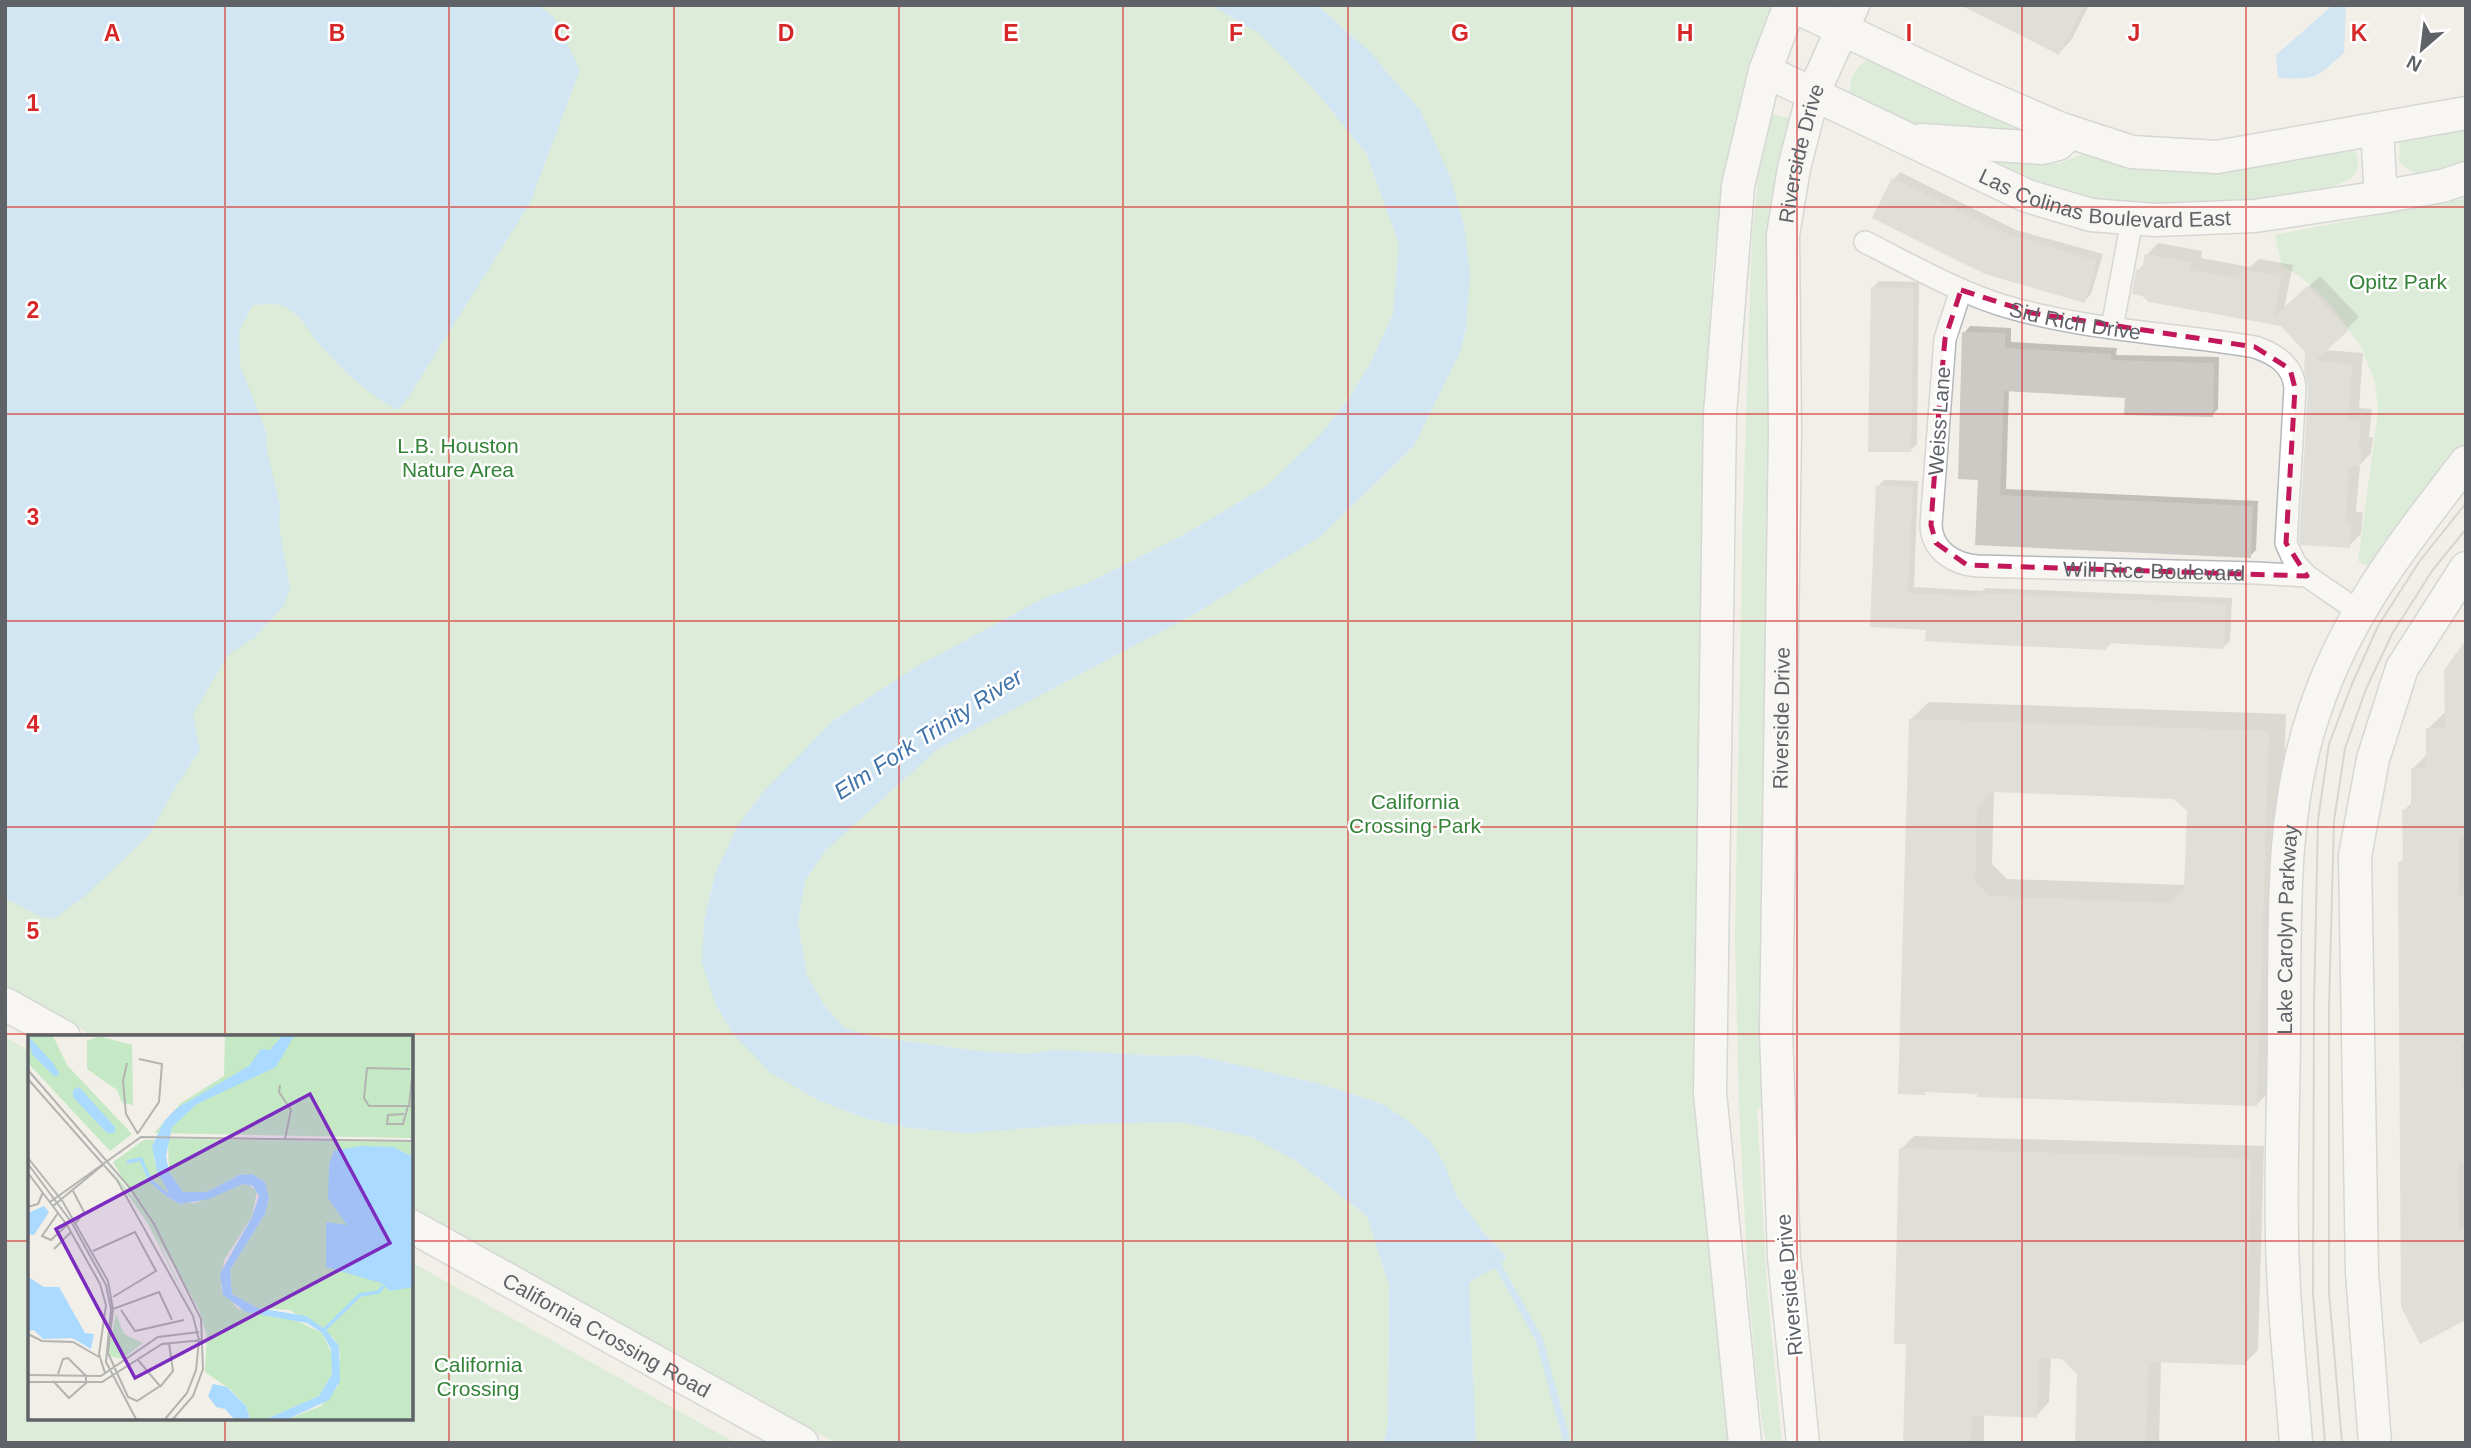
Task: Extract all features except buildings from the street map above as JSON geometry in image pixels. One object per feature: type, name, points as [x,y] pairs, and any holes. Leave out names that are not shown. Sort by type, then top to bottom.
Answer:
[{"type":"main road","points":[[1745,1443],[1710,1093],[1720,428],[1738,186],[1765,71],[1790,5],[1847,17],[1971,90],[2070,132],[2132,152],[2217,157],[2466,113]]},
{"type":"main road","name":"Riverside Drive","points":[[1803,1443],[1784,1257],[1776,1031],[1785,432],[1783,234],[1794,168],[1813,94],[1847,17]]},
{"type":"main road","name":"Las Colinas Boulevard East","points":[[1765,71],[2027,196],[2091,215],[2132,220],[2202,220],[2255,216],[2381,197],[2441,186],[2466,178]]},
{"type":"main road","points":[[2377,130],[2381,197]]},
{"type":"main road","points":[[1910,140],[2042,148],[2058,144],[2070,132]]},
{"type":"main road","name":"Lake Carolyn Parkway","points":[[2296,1443],[2283,1267],[2287,844],[2306,736],[2344,637],[2403,543],[2466,462]]},
{"type":"main road","points":[[2375,1443],[2362,1272],[2355,856],[2373,759],[2402,668],[2466,568]]},
{"type":"main road","points":[[5,1004],[60,1035]]},
{"type":"main road","name":"California Crossing Road","points":[[413,1227],[802,1443]]},
{"type":"street","points":[[2112,328],[2132,220]]},
{"type":"street","name":"Sid Rich Drive","points":[[1865,242],[1961,290],[2001,305],[2112,328],[2255,347],[2269,352],[2290,369],[2295,388],[2286,543],[2295,564],[2307,576]]},
{"type":"street","name":"Weiss Lane","points":[[1943,552],[1932,534],[1931,525],[1945,339],[1961,290]]},
{"type":"street","name":"Will Rice Boulevard","points":[[1943,552],[1960,563],[1977,566],[2307,576]]},
{"type":"street","points":[[2307,576],[2358,611]]},
{"type":"highlighted area","points":[[1961,290],[2032,313],[2255,347],[2290,369],[2295,388],[2286,543],[2307,576],[1967,565],[1936,543],[1931,525],[1945,339]]},
{"type":"green space","name":"L.B. Houston Nature Area","points":[[5,5],[1211,5],[1260,34],[1313,88],[1366,153],[1399,244],[1393,314],[1371,362],[1348,400],[1320,435],[1268,485],[1185,534],[1088,583],[1044,598],[916,667],[833,721],[763,792],[738,827],[715,874],[704,921],[734,1035],[771,1072],[818,1100],[867,1119],[910,1128],[969,1133],[1081,1124],[1180,1122],[1252,1137],[1295,1160],[1367,1216],[1389,1285],[1388,1424],[1384,1443],[836,1443],[413,1211],[413,1035],[92,1035],[5,987]]},
{"type":"green space","name":"California Crossing Park","points":[[1317,5],[1772,5],[1749,71],[1732,138],[1712,275],[1707,1184],[1718,1340],[1729,1443],[1476,1443],[1469,1283],[1494,1268],[1507,1256],[1485,1234],[1456,1195],[1445,1165],[1383,1104],[1317,1083],[1193,1055],[1054,1050],[1027,1054],[978,1051],[870,1036],[845,1028],[826,1008],[807,976],[798,923],[805,881],[825,851],[938,749],[1196,613],[1321,536],[1414,446],[1461,350],[1466,328],[1420,110],[1369,51]]},
{"type":"green space","points":[[1873,59],[2027,134],[2024,141],[1900,121],[1850,95],[1850,84],[1855,72],[1862,64]]},
{"type":"green space","points":[[1772,114],[1789,118],[1775,186],[1769,240],[1773,316],[1766,1108],[1757,1109],[1767,1286],[1782,1443],[1767,1443],[1756,1372],[1748,1283],[1739,1106],[1735,936],[1743,511],[1752,236],[1758,180]]},
{"type":"green space","points":[[2466,126],[2466,168],[2418,176],[2399,162],[2400,139]]},
{"type":"green space","points":[[2354,149],[2358,168],[2346,181],[2307,193],[2200,206],[2071,198],[2051,193],[1971,151],[2058,164],[2083,154],[2147,166]]},
{"type":"green space","name":"Opitz Park","points":[[2466,198],[2466,444],[2370,567],[2358,561],[2378,412],[2375,382],[2360,345],[2327,300],[2301,277],[2282,266],[2275,235]]},
{"type":"green space","name":"California Crossing","points":[[5,1037],[28,1050],[28,1420],[413,1420],[413,1263],[736,1443],[5,1443]]},
{"type":"water","points":[[5,5],[537,5],[554,17],[580,70],[530,203],[398,410],[348,374],[293,312],[277,304],[253,305],[239,331],[240,365],[266,432],[267,451],[280,505],[279,527],[290,587],[284,606],[254,638],[228,655],[193,714],[200,750],[149,835],[85,896],[54,919],[39,916],[5,898]]},
{"type":"water","name":"Elm Fork Trinity River","points":[[1211,5],[1317,5],[1369,51],[1420,110],[1450,176],[1464,225],[1470,273],[1466,328],[1461,350],[1414,446],[1321,536],[1196,613],[938,749],[825,851],[805,881],[798,923],[807,976],[826,1008],[845,1028],[870,1036],[978,1051],[1027,1054],[1054,1050],[1193,1055],[1317,1083],[1383,1104],[1430,1141],[1445,1165],[1456,1195],[1485,1234],[1507,1257],[1469,1283],[1476,1443],[1384,1443],[1388,1424],[1389,1285],[1367,1216],[1295,1160],[1252,1137],[1180,1122],[1081,1124],[969,1133],[910,1128],[867,1119],[818,1100],[771,1073],[734,1035],[716,1005],[702,963],[704,921],[715,874],[737,827],[763,792],[833,721],[916,667],[1044,598],[1088,583],[1185,534],[1268,485],[1320,435],[1348,400],[1371,362],[1393,314],[1399,244],[1366,153],[1313,88],[1260,34]]},
{"type":"water","points":[[2333,5],[2346,5],[2344,53],[2315,76],[2278,78],[2276,55]]},
{"type":"waterway","points":[[1491,1263],[1499,1267],[1539,1339],[1566,1438],[1565,1443]]},
{"type":"tram line","points":[[2325,1443],[2313,1294],[2314,1004],[2318,820],[2329,744],[2378,626],[2419,562],[2466,503]]},
{"type":"tram line","points":[[2342,1443],[2329,1293],[2329,1006],[2334,821],[2345,748],[2366,689],[2392,634],[2432,571],[2466,529]]}]
